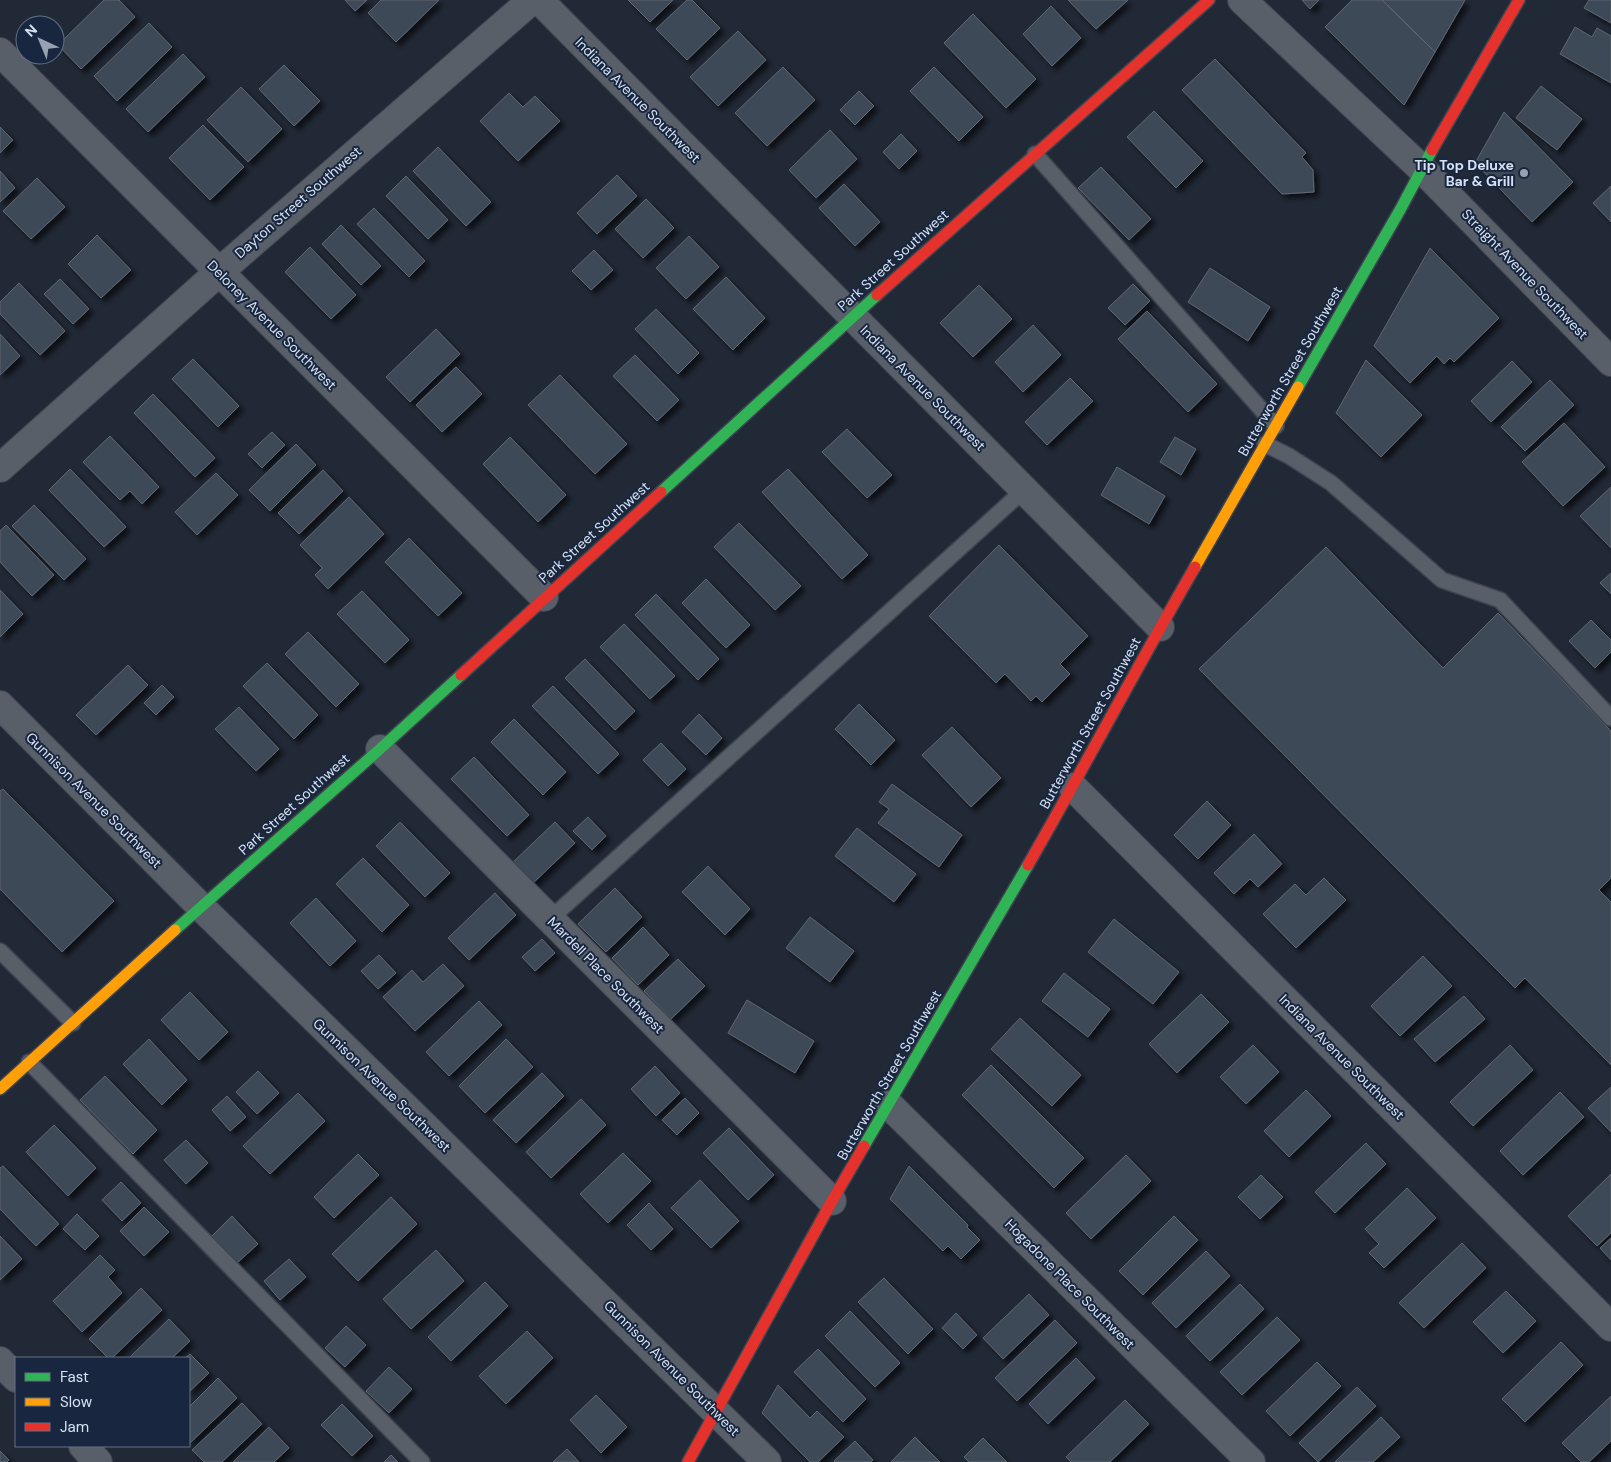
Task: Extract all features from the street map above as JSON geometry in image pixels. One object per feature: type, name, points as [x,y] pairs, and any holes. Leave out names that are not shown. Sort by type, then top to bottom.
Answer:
[{"type":"street","name":"Dayton Street Southwest","points":[[0,468],[219,272],[532,0]]},
{"type":"street","name":"Indiana Avenue Southwest","points":[[539,0],[1160,627]]},
{"type":"street","name":"Park Street Southwest","points":[[0,1089],[201,907],[380,749],[852,317],[1209,0]]},
{"type":"street","name":"Straight Avenue Southwest","points":[[1242,0],[1423,170],[1607,351]]},
{"type":"street","name":"Butterworth Street Southwest","points":[[688,1462],[832,1201],[1073,787],[1160,627],[1519,0]]},
{"type":"street","name":"Deloney Avenue Southwest","points":[[0,52],[544,597]]},
{"type":"street","name":"Gunnison Avenue Southwest","points":[[0,705],[201,907],[767,1462]]},
{"type":"street","name":"Mardell Place Southwest","points":[[380,749],[832,1201]]},
{"type":"street","name":"Indiana Avenue Southwest","points":[[1073,787],[1611,1327]]},
{"type":"street","name":"Hogadone Place Southwest","points":[[888,1105],[1250,1462]]},
{"type":"street","points":[[0,1361],[15,1377]]},
{"type":"street","points":[[83,1447],[98,1462]]},
{"type":"lane","points":[[1035,154],[1276,426]]},
{"type":"lane","points":[[1265,444],[1289,456],[1331,484],[1442,580],[1500,600],[1611,718]]},
{"type":"lane","points":[[550,919],[1024,490]]},
{"type":"lane","points":[[0,951],[73,1023]]},
{"type":"lane","points":[[30,1062],[422,1462]]},
{"type":"building","points":[[104,0],[119,0],[135,17],[81,69],[65,52],[65,38]]},
{"type":"building","points":[[345,0],[367,0],[355,11]]},
{"type":"building","points":[[381,0],[439,0],[396,42],[368,13]]},
{"type":"building","points":[[628,0],[673,0],[650,22]]},
{"type":"building","points":[[687,0],[692,0],[720,28],[687,60],[656,29]]},
{"type":"building","points":[[1068,0],[1128,0],[1096,29]]},
{"type":"building","points":[[1302,0],[1319,0],[1310,9]]},
{"type":"building","points":[[1352,0],[1382,0],[1435,52],[1404,105],[1325,27]]},
{"type":"building","points":[[1382,0],[1465,0],[1435,52]]},
{"type":"building","points":[[1589,0],[1611,0],[1611,23],[1584,8]]},
{"type":"building","points":[[1051,6],[1081,38],[1052,66],[1023,34]]},
{"type":"building","points":[[973,14],[1036,79],[1006,108],[944,43]]},
{"type":"building","points":[[149,23],[172,47],[117,101],[94,76]]},
{"type":"building","points":[[1575,27],[1592,37],[1597,28],[1611,36],[1611,83],[1560,54]]},
{"type":"building","points":[[738,31],[766,60],[718,106],[690,77]]},
{"type":"building","points":[[183,54],[205,77],[148,132],[126,109]]},
{"type":"building","points":[[1215,59],[1306,153],[1302,157],[1313,170],[1314,192],[1282,194],[1182,90]]},
{"type":"building","points":[[284,65],[320,101],[294,126],[259,89]]},
{"type":"building","points":[[783,67],[815,100],[767,146],[735,113]]},
{"type":"building","points":[[934,67],[983,117],[959,141],[910,91]]},
{"type":"building","points":[[1541,86],[1582,119],[1557,150],[1516,118]]},
{"type":"building","points":[[241,87],[282,129],[248,162],[207,120]]},
{"type":"building","points":[[859,91],[874,106],[855,125],[840,110]]},
{"type":"building","points":[[509,93],[523,107],[535,96],[560,121],[518,161],[480,121]]},
{"type":"building","points":[[1154,111],[1203,161],[1176,188],[1127,137]]},
{"type":"building","name":"Tip Top Deluxe Bar & Grill","points":[[1504,112],[1573,182],[1532,222],[1475,163]]},
{"type":"building","points":[[203,125],[244,167],[210,200],[169,158]]},
{"type":"building","points":[[0,127],[13,140],[0,153]]},
{"type":"building","points":[[830,130],[857,159],[816,198],[789,170]]},
{"type":"building","points":[[901,134],[917,151],[899,169],[883,152]]},
{"type":"building","points":[[438,147],[491,202],[466,226],[413,171]]},
{"type":"building","points":[[1101,167],[1151,219],[1129,240],[1078,188]]},
{"type":"building","points":[[0,171],[15,188],[0,202]]},
{"type":"building","points":[[617,175],[637,196],[597,234],[577,213]]},
{"type":"building","points":[[406,176],[448,220],[428,239],[386,196]]},
{"type":"building","points":[[37,178],[65,207],[31,239],[3,211]]},
{"type":"building","points":[[844,184],[880,222],[855,246],[819,208]]},
{"type":"building","points":[[1611,186],[1611,222],[1593,203]]},
{"type":"building","points":[[646,199],[674,228],[643,258],[615,229]]},
{"type":"building","points":[[374,208],[425,261],[409,277],[357,224]]},
{"type":"building","points":[[341,225],[381,266],[361,285],[322,244]]},
{"type":"building","points":[[97,235],[131,270],[101,298],[68,264]]},
{"type":"building","points":[[689,236],[719,267],[686,299],[656,268]]},
{"type":"building","points":[[310,247],[356,295],[331,319],[285,272]]},
{"type":"building","points":[[1430,248],[1499,318],[1454,362],[1450,358],[1444,364],[1437,356],[1410,383],[1374,346]]},
{"type":"building","points":[[594,250],[613,270],[591,290],[572,271]]},
{"type":"building","points":[[1210,268],[1270,307],[1248,341],[1188,302]]},
{"type":"building","points":[[726,277],[765,318],[733,350],[693,309]]},
{"type":"building","points":[[60,279],[89,309],[73,324],[44,294]]},
{"type":"building","points":[[19,283],[65,331],[40,355],[0,314],[0,302]]},
{"type":"building","points":[[1133,284],[1150,301],[1125,325],[1108,308]]},
{"type":"building","points":[[979,285],[1012,319],[973,357],[940,323]]},
{"type":"building","points":[[656,309],[699,353],[678,374],[635,329]]},
{"type":"building","points":[[1147,311],[1217,384],[1188,412],[1118,339]]},
{"type":"building","points":[[1033,325],[1061,355],[1023,392],[995,362]]},
{"type":"building","points":[[436,329],[460,354],[410,402],[386,377]]},
{"type":"building","points":[[0,334],[20,356],[0,375]]},
{"type":"building","points":[[635,355],[679,400],[657,421],[613,376]]},
{"type":"building","points":[[193,359],[239,406],[218,427],[172,379]]},
{"type":"building","points":[[1366,360],[1422,415],[1381,457],[1336,413]]},
{"type":"building","points":[[1512,361],[1532,382],[1491,422],[1471,401]]},
{"type":"building","points":[[456,367],[482,394],[442,432],[416,405]]},
{"type":"building","points":[[560,375],[627,444],[595,474],[528,405]]},
{"type":"building","points":[[1070,378],[1093,401],[1047,445],[1025,422]]},
{"type":"building","points":[[1550,380],[1574,405],[1525,451],[1501,427]]},
{"type":"building","points":[[153,394],[215,458],[195,477],[134,413]]},
{"type":"building","points":[[1564,423],[1605,467],[1563,506],[1522,462]]},
{"type":"building","points":[[847,429],[892,475],[867,498],[822,452]]},
{"type":"building","points":[[272,432],[285,445],[262,468],[248,454]]},
{"type":"building","points":[[110,436],[159,487],[142,504],[130,491],[120,500],[83,462]]},
{"type":"building","points":[[510,437],[566,495],[538,522],[483,464]]},
{"type":"building","points":[[1175,437],[1196,449],[1181,475],[1160,462]]},
{"type":"building","points":[[296,444],[316,465],[270,511],[249,490]]},
{"type":"building","points":[[1117,467],[1165,496],[1149,524],[1101,495]]},
{"type":"building","points":[[70,469],[126,527],[104,547],[49,490]]},
{"type":"building","points":[[788,469],[868,555],[842,579],[762,492]]},
{"type":"building","points":[[323,470],[343,491],[299,534],[278,513]]},
{"type":"building","points":[[216,473],[238,495],[197,535],[175,512]]},
{"type":"building","points":[[1611,487],[1611,548],[1580,516]]},
{"type":"building","points":[[349,497],[384,534],[328,589],[315,575],[322,568],[300,545]]},
{"type":"building","points":[[34,505],[86,559],[64,580],[12,526]]},
{"type":"building","points":[[739,523],[801,586],[775,610],[714,547]]},
{"type":"building","points":[[6,525],[54,575],[32,596],[0,562],[0,531]]},
{"type":"building","points":[[409,538],[462,593],[438,616],[385,562]]},
{"type":"building","points":[[999,545],[1088,636],[1060,664],[1070,674],[1042,702],[1036,696],[1031,701],[1005,674],[996,683],[929,616]]},
{"type":"building","points":[[1326,547],[1443,668],[1498,613],[1611,731],[1611,878],[1599,890],[1611,902],[1611,1065],[1525,978],[1515,988],[1199,669]]},
{"type":"building","points":[[1611,573],[1611,594],[1600,583]]},
{"type":"building","points":[[706,579],[750,625],[726,648],[682,603]]},
{"type":"building","points":[[0,590],[23,614],[0,637]]},
{"type":"building","points":[[362,591],[409,640],[385,663],[337,614]]},
{"type":"building","points":[[656,594],[719,659],[698,680],[635,615]]},
{"type":"building","points":[[1591,620],[1611,640],[1611,652],[1595,668],[1569,641]]},
{"type":"building","points":[[624,624],[675,676],[650,699],[600,647]]},
{"type":"building","points":[[308,632],[359,684],[336,707],[285,654]]},
{"type":"building","points":[[585,659],[635,711],[615,730],[565,678]]},
{"type":"building","points":[[267,663],[318,715],[294,739],[243,686]]},
{"type":"building","points":[[128,665],[148,685],[96,735],[76,715]]},
{"type":"building","points":[[162,685],[174,697],[156,715],[144,703]]},
{"type":"building","points":[[553,686],[619,754],[598,774],[532,706]]},
{"type":"building","points":[[859,704],[895,740],[871,765],[835,729]]},
{"type":"building","points":[[239,707],[279,749],[256,771],[215,729]]},
{"type":"building","points":[[699,714],[722,738],[706,755],[682,732]]},
{"type":"building","points":[[514,719],[566,772],[543,795],[491,742]]},
{"type":"building","points":[[952,727],[1001,778],[971,807],[922,755]]},
{"type":"building","points":[[661,743],[686,769],[668,786],[643,760]]},
{"type":"building","points":[[474,757],[529,815],[507,836],[451,779]]},
{"type":"building","points":[[892,784],[962,835],[939,867],[878,823],[889,809],[879,802]]},
{"type":"building","points":[[3,789],[114,901],[62,952],[0,889],[0,791]]},
{"type":"building","points":[[1207,801],[1231,825],[1198,859],[1174,835]]},
{"type":"building","points":[[588,817],[606,836],[592,850],[573,831]]},
{"type":"building","points":[[400,822],[450,873],[425,897],[376,846]]},
{"type":"building","points":[[555,822],[575,843],[530,886],[510,865]]},
{"type":"building","points":[[857,828],[916,874],[894,902],[835,856]]},
{"type":"building","points":[[1254,834],[1282,864],[1258,887],[1250,879],[1234,894],[1214,873]]},
{"type":"building","points":[[363,858],[409,905],[382,932],[336,884]]},
{"type":"building","points":[[708,866],[750,909],[725,935],[682,892]]},
{"type":"building","points":[[1324,878],[1346,900],[1296,948],[1263,914],[1295,884],[1306,895]]},
{"type":"building","points":[[615,888],[642,917],[606,952],[578,924]]},
{"type":"building","points":[[495,893],[516,915],[469,960],[448,938]]},
{"type":"building","points":[[316,898],[356,941],[330,966],[290,923]]},
{"type":"building","points":[[810,917],[854,951],[830,982],[786,948]]},
{"type":"building","points":[[1114,919],[1179,972],[1153,1004],[1088,952]]},
{"type":"building","points":[[643,927],[669,955],[638,985],[612,958]]},
{"type":"building","points":[[542,939],[555,953],[535,971],[522,957]]},
{"type":"building","points":[[379,955],[396,973],[378,989],[361,971]]},
{"type":"building","points":[[1423,956],[1452,986],[1400,1036],[1371,1006]]},
{"type":"building","points":[[678,959],[705,986],[671,1019],[644,991]]},
{"type":"building","points":[[443,964],[464,986],[415,1031],[383,997],[412,970],[423,982]]},
{"type":"building","points":[[1064,973],[1110,1009],[1088,1037],[1042,1001]]},
{"type":"building","points":[[190,992],[228,1032],[199,1060],[161,1020]]},
{"type":"building","points":[[1201,994],[1229,1022],[1177,1073],[1149,1044]]},
{"type":"building","points":[[1464,996],[1485,1019],[1435,1062],[1414,1039]]},
{"type":"building","points":[[747,1000],[814,1041],[795,1073],[728,1033]]},
{"type":"building","points":[[479,1001],[502,1025],[449,1076],[426,1052]]},
{"type":"building","points":[[1020,1018],[1081,1075],[1052,1106],[991,1049]]},
{"type":"building","points":[[149,1039],[187,1080],[162,1105],[123,1064]]},
{"type":"building","points":[[506,1039],[533,1067],[485,1113],[459,1086]]},
{"type":"building","points":[[1253,1045],[1279,1072],[1246,1104],[1220,1077]]},
{"type":"building","points":[[1510,1045],[1533,1070],[1473,1126],[1450,1102]]},
{"type":"building","points":[[991,1065],[1084,1158],[1054,1188],[962,1095]]},
{"type":"building","points":[[655,1066],[680,1093],[656,1116],[631,1089]]},
{"type":"building","points":[[258,1071],[279,1093],[257,1114],[236,1092]]},
{"type":"building","points":[[542,1073],[564,1096],[516,1143],[493,1120]]},
{"type":"building","points":[[105,1076],[157,1130],[133,1154],[80,1100]]},
{"type":"building","points":[[1611,1087],[1611,1132],[1588,1108]]},
{"type":"building","points":[[1306,1090],[1331,1116],[1289,1157],[1264,1131]]},
{"type":"building","points":[[1560,1092],[1584,1117],[1523,1175],[1500,1151]]},
{"type":"building","points":[[298,1093],[325,1121],[270,1174],[243,1146]]},
{"type":"building","points":[[227,1096],[246,1117],[230,1131],[212,1110]]},
{"type":"building","points":[[685,1098],[699,1113],[677,1135],[662,1120]]},
{"type":"building","points":[[581,1099],[606,1125],[551,1178],[526,1152]]},
{"type":"building","points":[[54,1125],[96,1168],[68,1196],[26,1152]]},
{"type":"building","points":[[729,1128],[774,1175],[748,1200],[703,1153]]},
{"type":"building","points":[[186,1140],[208,1163],[186,1184],[164,1160]]},
{"type":"building","points":[[1366,1143],[1386,1164],[1335,1213],[1315,1192]]},
{"type":"building","points":[[623,1153],[651,1181],[608,1223],[580,1194]]},
{"type":"building","points":[[358,1154],[379,1175],[334,1218],[314,1197]]},
{"type":"building","points":[[1126,1155],[1151,1181],[1091,1239],[1066,1213]]},
{"type":"building","points":[[3,1166],[59,1224],[36,1246],[0,1209],[0,1168]]},
{"type":"building","points":[[909,1166],[968,1225],[967,1227],[980,1240],[961,1259],[948,1246],[943,1251],[890,1199]]},
{"type":"building","points":[[1611,1174],[1611,1233],[1597,1246],[1568,1216]]},
{"type":"building","points":[[1261,1175],[1283,1197],[1260,1219],[1238,1197]]},
{"type":"building","points":[[700,1180],[739,1221],[711,1248],[671,1208]]},
{"type":"building","points":[[121,1182],[141,1203],[122,1221],[102,1200]]},
{"type":"building","points":[[1407,1188],[1436,1218],[1384,1268],[1369,1253],[1379,1244],[1365,1229]]},
{"type":"building","points":[[391,1197],[417,1224],[358,1281],[332,1254]]},
{"type":"building","points":[[649,1203],[673,1229],[651,1250],[627,1225]]},
{"type":"building","points":[[144,1207],[169,1232],[144,1256],[120,1231]]},
{"type":"building","points":[[77,1214],[99,1236],[85,1250],[63,1229]]},
{"type":"building","points":[[232,1216],[258,1244],[237,1263],[212,1236]]},
{"type":"building","points":[[1174,1216],[1198,1240],[1143,1295],[1119,1271]]},
{"type":"building","points":[[0,1236],[22,1259],[0,1280]]},
{"type":"building","points":[[1611,1238],[1611,1260],[1600,1248]]},
{"type":"building","points":[[1462,1243],[1486,1268],[1424,1328],[1399,1303]]},
{"type":"building","points":[[436,1250],[464,1281],[411,1329],[383,1299]]},
{"type":"building","points":[[1206,1251],[1230,1276],[1176,1328],[1152,1303]]},
{"type":"building","points":[[100,1255],[115,1270],[108,1277],[122,1293],[82,1332],[53,1301]]},
{"type":"building","points":[[289,1259],[306,1277],[280,1300],[264,1281]]},
{"type":"building","points":[[884,1278],[933,1329],[908,1354],[858,1302]]},
{"type":"building","points":[[485,1282],[508,1306],[451,1361],[428,1337]]},
{"type":"building","points":[[1240,1284],[1264,1309],[1210,1361],[1186,1336]]},
{"type":"building","points":[[141,1288],[162,1310],[113,1357],[107,1357],[89,1339]]},
{"type":"building","points":[[1506,1291],[1536,1321],[1503,1353],[1473,1322]]},
{"type":"building","points":[[1029,1294],[1049,1315],[1003,1359],[983,1338]]},
{"type":"building","points":[[850,1311],[900,1363],[875,1387],[825,1336]]},
{"type":"building","points":[[956,1313],[977,1335],[963,1349],[942,1328]]},
{"type":"building","points":[[1277,1317],[1300,1340],[1242,1395],[1220,1372]]},
{"type":"building","points":[[169,1319],[190,1341],[173,1357],[130,1357]]},
{"type":"building","points":[[1055,1320],[1077,1343],[1017,1401],[995,1378]]},
{"type":"building","points":[[346,1326],[366,1345],[345,1367],[325,1348]]},
{"type":"building","points":[[527,1331],[553,1358],[506,1404],[479,1376]]},
{"type":"building","points":[[1561,1342],[1583,1365],[1525,1422],[1502,1399]]},
{"type":"building","points":[[818,1349],[866,1399],[843,1422],[794,1372]]},
{"type":"building","points":[[190,1354],[209,1373],[190,1391],[190,1357],[186,1357]]},
{"type":"building","points":[[1076,1358],[1095,1378],[1048,1424],[1029,1404]]},
{"type":"building","points":[[1317,1362],[1341,1386],[1290,1436],[1266,1411]]},
{"type":"building","points":[[389,1367],[412,1389],[389,1413],[366,1391]]},
{"type":"building","points":[[218,1378],[237,1398],[190,1443],[190,1406]]},
{"type":"building","points":[[778,1385],[810,1418],[817,1411],[844,1437],[818,1462],[810,1462],[762,1413]]},
{"type":"building","points":[[1357,1387],[1376,1406],[1318,1462],[1299,1443]]},
{"type":"building","points":[[596,1395],[627,1427],[601,1453],[570,1420]]},
{"type":"building","points":[[1611,1396],[1611,1441],[1589,1462],[1581,1462],[1562,1443]]},
{"type":"building","points":[[1125,1400],[1149,1424],[1110,1462],[1071,1462],[1066,1457]]},
{"type":"building","points":[[242,1403],[262,1424],[222,1462],[204,1462],[192,1450]]},
{"type":"building","points":[[342,1404],[373,1436],[352,1456],[321,1425]]},
{"type":"building","points":[[1381,1417],[1400,1437],[1373,1462],[1335,1462]]},
{"type":"building","points":[[269,1427],[289,1448],[274,1462],[233,1462]]},
{"type":"building","points":[[915,1437],[940,1462],[891,1462]]},
{"type":"building","points":[[983,1438],[1007,1462],[969,1462],[964,1457]]},
{"type":"building","points":[[855,1441],[873,1460],[871,1462],[834,1461]]},
{"type":"building","points":[[567,1449],[579,1462],[553,1462]]},
{"type":"building","points":[[0,1451],[9,1460],[7,1462],[0,1462]]},
{"type":"building","points":[[391,1455],[398,1462],[384,1462]]},
{"type":"traffic: fast","points":[[1298,387],[1400,210],[1432,150]]},
{"type":"traffic: fast","points":[[661,492],[877,295]]},
{"type":"traffic: fast","points":[[175,930],[461,675]]},
{"type":"traffic: fast","points":[[864,1146],[1028,865]]},
{"type":"traffic: slow","points":[[1195,567],[1298,387]]},
{"type":"traffic: slow","points":[[0,1089],[175,930]]},
{"type":"traffic: jam","points":[[877,295],[1209,0]]},
{"type":"traffic: jam","points":[[1432,150],[1519,0]]},
{"type":"traffic: jam","points":[[461,675],[661,492]]},
{"type":"traffic: jam","points":[[1028,865],[1195,567]]},
{"type":"traffic: jam","points":[[688,1462],[864,1146]]},
{"type":"place","name":"Tip Top Deluxe Bar & Grill","points":[[1524,173]]}]
